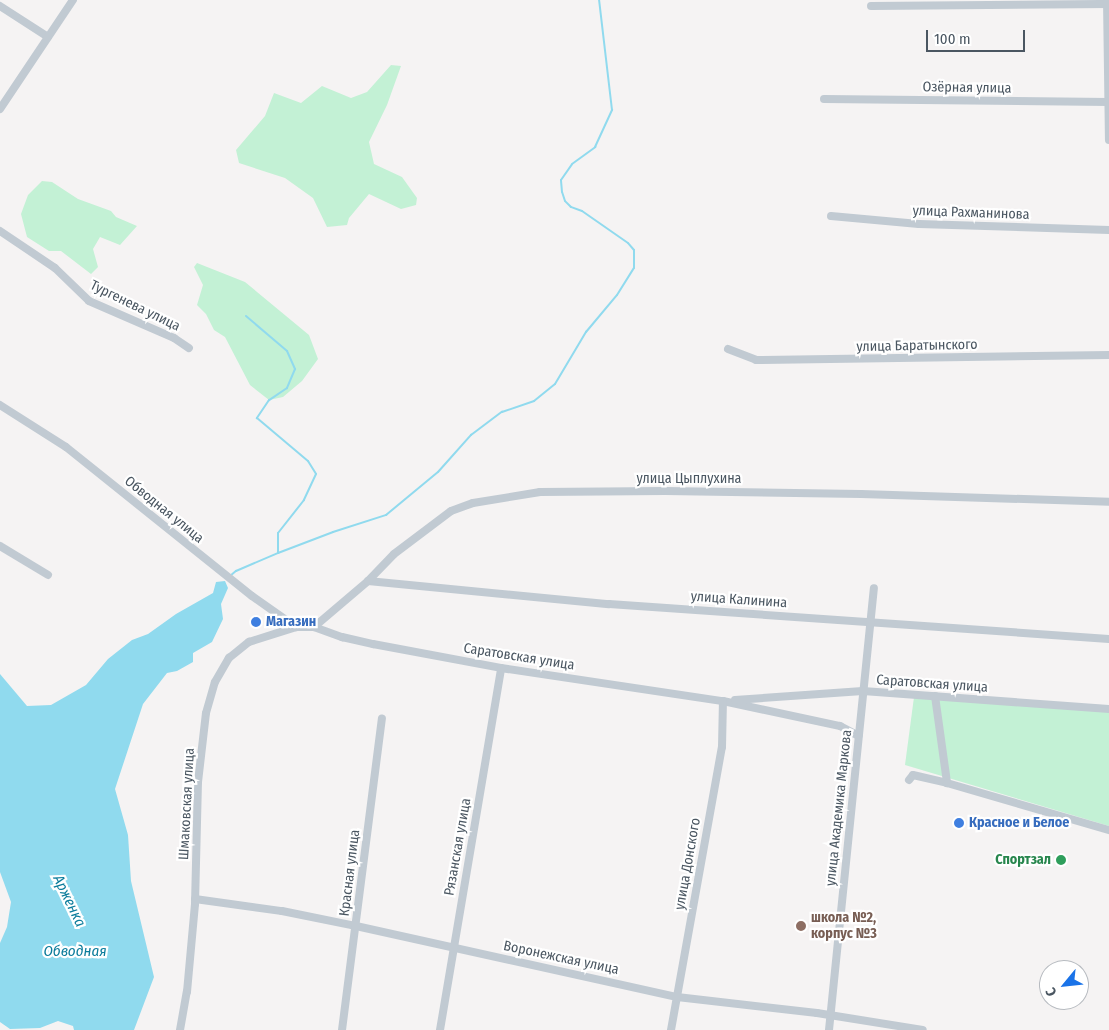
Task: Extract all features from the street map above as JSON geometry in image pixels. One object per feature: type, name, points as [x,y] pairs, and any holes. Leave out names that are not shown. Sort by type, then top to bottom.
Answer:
[{"type":"street","points":[[0,109],[73,0]]},
{"type":"street","points":[[871,6],[1108,3],[1109,140]]},
{"type":"street","points":[[0,6],[48,37]]},
{"type":"street","name":"Озёрная улица","points":[[824,99],[1108,102]]},
{"type":"street","name":"улица Рахманинова","points":[[832,216],[919,224],[1109,230]]},
{"type":"street","name":"Тургенева улица","points":[[0,231],[54,268],[90,301],[174,338],[189,348]]},
{"type":"street","name":"улица Баратынского","points":[[728,349],[756,360],[1109,355]]},
{"type":"street","name":"Обводная улица","points":[[0,405],[66,447],[252,596],[296,626]]},
{"type":"street","name":"улица Цыплухина","points":[[314,627],[368,581],[394,554],[451,511],[473,503],[540,492],[851,494],[1109,502]]},
{"type":"street","points":[[0,546],[48,576]]},
{"type":"street","name":"улица Калинина","points":[[368,581],[609,604],[1109,639]]},
{"type":"street","name":"улица Академика Маркова","points":[[829,1030],[874,588]]},
{"type":"street","points":[[296,626],[314,627]]},
{"type":"street","name":"Шмаковская улица","points":[[180,1030],[187,992],[195,899],[198,782],[206,713],[215,682],[229,658],[249,642],[296,626]]},
{"type":"street","name":"Саратовская улица","points":[[314,627],[357,641],[501,668],[723,701],[840,726],[859,736]]},
{"type":"street","name":"Рязанская улица","points":[[440,1030],[501,668]]},
{"type":"street","name":"Саратовская улица","points":[[723,701],[863,691],[1109,709]]},
{"type":"street","points":[[935,696],[948,783]]},
{"type":"street","name":"улица Донского","points":[[671,1030],[722,747],[723,701]]},
{"type":"street","name":"Красная улица","points":[[342,1030],[382,719]]},
{"type":"street","points":[[909,780],[913,775],[948,783],[1109,830]]},
{"type":"street","name":"Воронежская улица","points":[[195,899],[282,911],[356,926],[677,997],[831,1016],[923,1030]]},
{"type":"green space","points":[[391,65],[401,66],[387,105],[369,142],[374,164],[402,177],[417,198],[416,205],[401,209],[369,194],[349,218],[347,225],[327,227],[313,198],[285,178],[239,163],[236,150],[265,116],[274,93],[301,103],[322,86],[351,98],[367,92]]},
{"type":"green space","points":[[42,181],[52,182],[78,199],[111,211],[116,217],[137,226],[120,245],[100,237],[93,249],[98,267],[91,274],[61,251],[49,251],[27,237],[21,214],[28,195]]},
{"type":"green space","points":[[197,263],[245,282],[309,335],[318,359],[302,381],[283,397],[269,400],[250,385],[225,337],[214,330],[206,314],[197,305],[203,285],[194,267]]},
{"type":"green space","points":[[914,697],[1109,710],[1109,826],[905,765]]},
{"type":"water","name":"Обводная","points":[[225,581],[228,588],[221,604],[223,619],[212,642],[193,653],[193,662],[177,671],[167,673],[143,704],[115,789],[128,835],[131,881],[154,977],[134,1030],[74,1030],[73,1026],[58,1021],[40,1028],[10,1029],[0,1022],[0,943],[7,927],[11,902],[0,872],[0,674],[27,706],[51,705],[86,685],[108,659],[132,640],[148,634],[176,614],[213,593],[216,582]]},
{"type":"waterway","points":[[230,576],[236,571],[278,553],[333,532],[386,515],[438,472],[471,435],[502,412],[534,401],[555,384],[586,332],[617,295],[634,268],[634,250],[628,243],[582,211],[571,207],[565,201],[561,180],[572,164],[595,147],[612,110],[599,0]]},
{"type":"waterway","points":[[246,316],[287,351],[295,369],[287,388],[269,400],[257,418],[308,461],[316,474],[304,500],[278,533],[278,553]]},
{"type":"place","name":"Магазин","points":[[256,622]]},
{"type":"place","name":"Красное и Белое","points":[[959,823]]},
{"type":"place","name":"Спортзал","points":[[1061,860]]},
{"type":"place","name":"школа №2, корпус №3","points":[[801,926]]},
{"type":"water label","name":"Арженка","points":[[69,901]]}]
